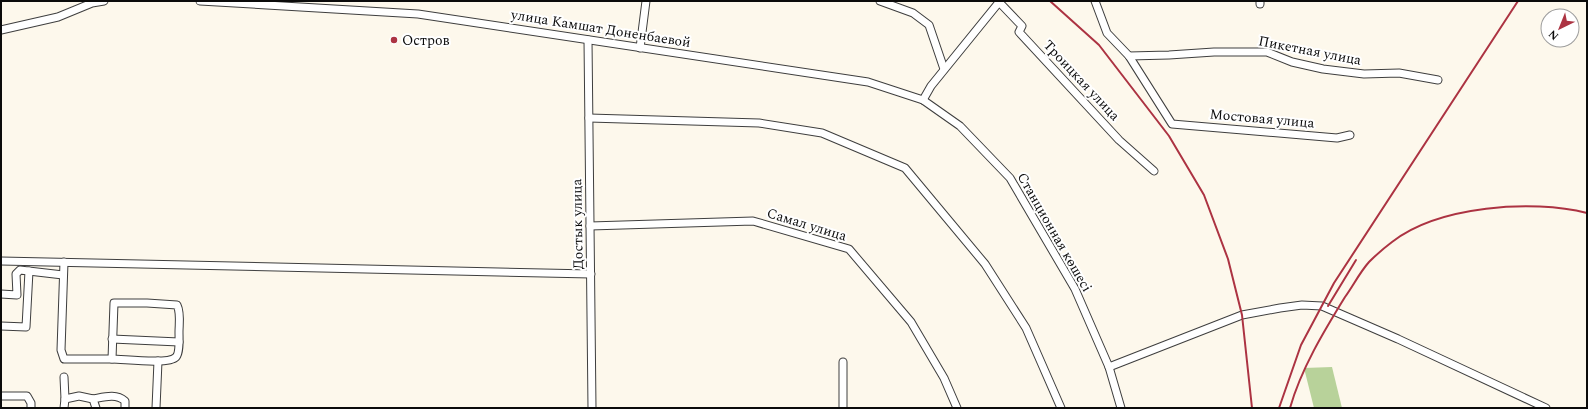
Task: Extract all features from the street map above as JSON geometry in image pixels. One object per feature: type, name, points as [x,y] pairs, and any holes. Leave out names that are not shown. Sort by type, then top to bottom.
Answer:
[{"type":"street","points":[[1,30],[58,17],[92,3],[104,1]]},
{"type":"street","name":"улица Камшат Доненбаевой","points":[[200,1],[418,14],[868,82],[923,100]]},
{"type":"street","points":[[640,48],[646,1]]},
{"type":"street","points":[[880,1],[912,13],[929,25],[944,70]]},
{"type":"street","points":[[1095,1],[1107,33],[1129,56]]},
{"type":"street","points":[[923,100],[931,86],[1000,2]]},
{"type":"street","name":"Троицкая улица","points":[[1000,2],[1022,26],[1020,32],[1030,43],[1119,140],[1154,171]]},
{"type":"street","name":"Достык улица","points":[[588,40],[592,408]]},
{"type":"street","name":"Пикетная улица","points":[[1129,56],[1214,52],[1267,52],[1292,62],[1323,69],[1364,74],[1399,74],[1438,80]]},
{"type":"street","name":"Мостовая улица","points":[[1129,56],[1172,124],[1336,138],[1350,135]]},
{"type":"street","name":"Станционная көшесі","points":[[923,100],[960,126],[1010,178],[1075,289],[1109,367],[1121,408]]},
{"type":"street","points":[[589,118],[759,123],[822,133],[906,168],[985,264],[1026,328],[1061,408]]},
{"type":"street","name":"Самал улица","points":[[590,226],[753,221],[849,249],[911,322],[944,378],[957,408]]},
{"type":"street","points":[[1,261],[591,274]]},
{"type":"street","points":[[64,262],[61,350],[64,359],[158,361],[176,358],[178,355],[179,342],[179,310],[177,305],[114,303],[112,359]]},
{"type":"street","points":[[17,295],[16,274],[20,270],[63,275]]},
{"type":"street","points":[[1,326],[26,327],[29,271]]},
{"type":"street","points":[[1,294],[28,295]]},
{"type":"street","points":[[1109,367],[1242,315],[1302,305],[1322,306],[1398,339],[1546,408]]},
{"type":"street","points":[[112,339],[179,342]]},
{"type":"street","points":[[156,408],[158,361]]},
{"type":"street","points":[[843,362],[843,408]]},
{"type":"street","points":[[64,377],[64,408]]},
{"type":"street","points":[[1,396],[27,396],[31,403],[31,408]]},
{"type":"street","points":[[65,399],[79,396],[93,399],[109,396],[120,396],[125,401],[125,408]]},
{"type":"street","points":[[93,399],[96,408]]},
{"type":"green space","points":[[1332,367],[1342,408],[1314,408],[1304,368]]},
{"type":"railway","points":[[1050,1],[1099,45],[1169,136],[1204,195],[1228,259],[1242,315],[1252,408]]},
{"type":"railway","points":[[1279,408],[1301,345],[1334,283],[1518,1]]},
{"type":"railway","points":[[1290,408],[1300,379],[1321,337],[1345,297],[1369,262],[1392,242],[1411,230],[1434,220],[1459,213],[1513,207],[1565,209],[1587,213]]},
{"type":"railway","points":[[1328,306],[1356,260]]},
{"type":"place","name":"Остров","points":[[394,40]]}]
